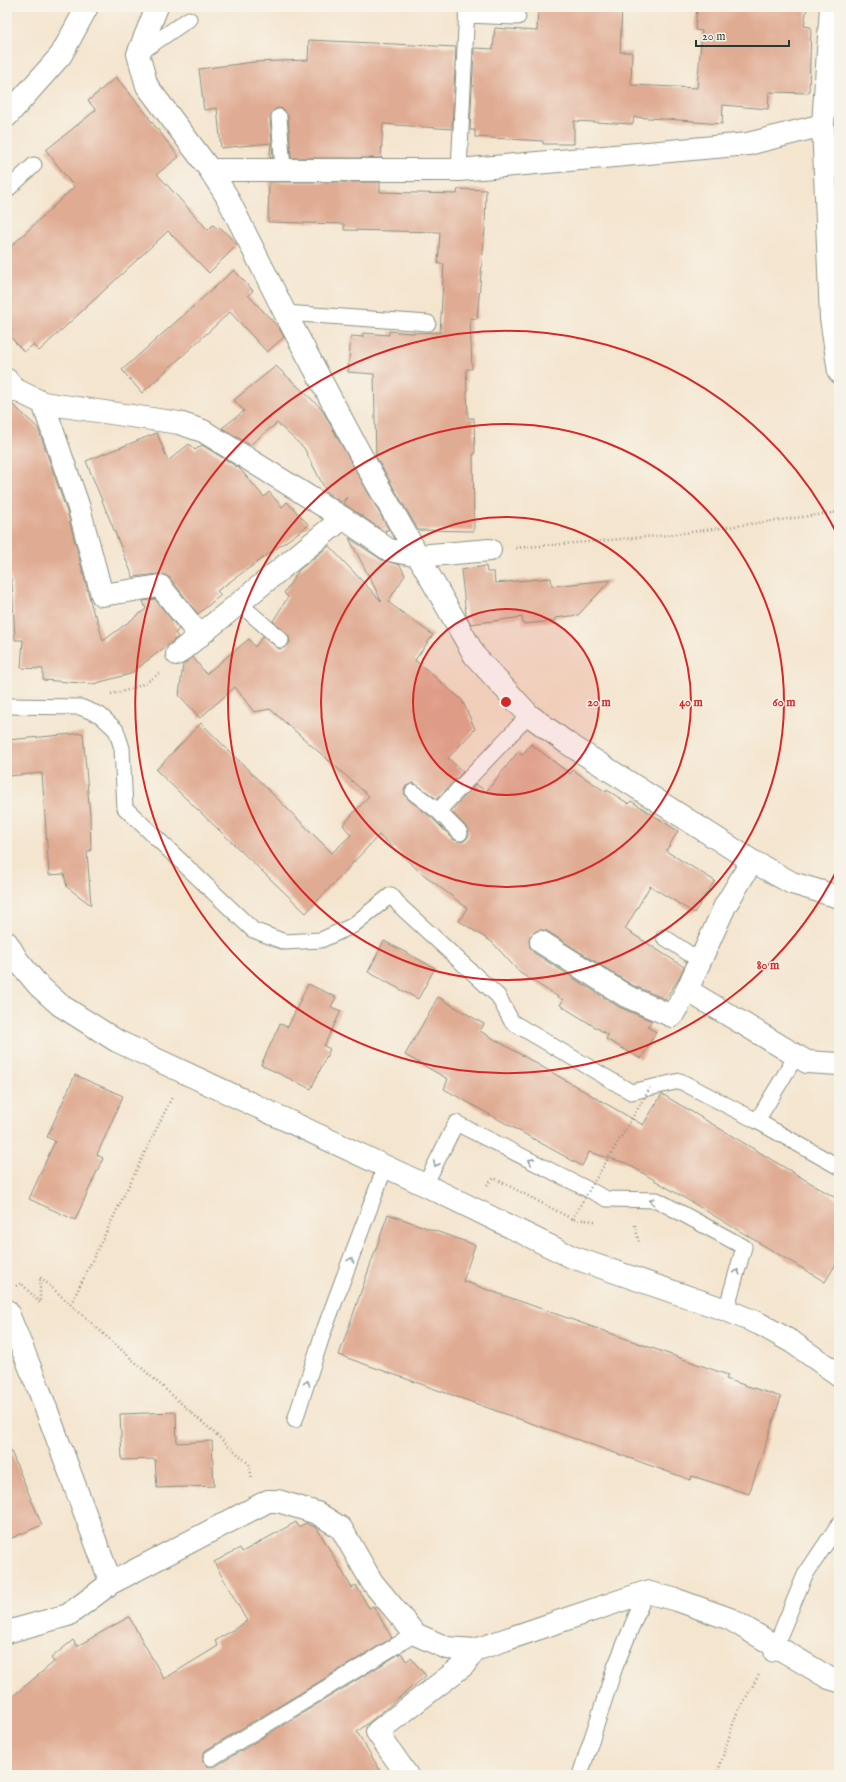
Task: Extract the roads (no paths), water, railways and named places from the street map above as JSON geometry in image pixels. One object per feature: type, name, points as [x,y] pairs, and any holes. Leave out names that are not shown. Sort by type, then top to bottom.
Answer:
[{"type":"street","points":[[7,116],[60,55],[87,7]]},
{"type":"street","points":[[158,7],[138,54],[147,86],[210,170],[226,195],[285,313],[359,452],[475,656],[528,715],[567,743],[752,861],[792,883],[839,897]]},
{"type":"street","points":[[831,7],[823,125],[831,318],[839,372]]},
{"type":"street","points":[[210,170],[459,170],[748,144],[823,125]]},
{"type":"street","points":[[7,380],[14,389],[43,403],[179,423],[203,431],[342,518],[389,550],[419,556],[490,550]]},
{"type":"street","points":[[43,403],[80,508],[102,595],[160,586],[200,636]]},
{"type":"street","points":[[177,654],[342,518]]},
{"type":"street","points":[[541,942],[626,996],[672,1016],[687,990],[725,906],[752,861]]},
{"type":"street","points":[[7,943],[18,961],[38,985],[60,1005],[89,1025],[117,1041],[425,1185],[572,1257],[726,1310],[760,1324],[792,1342],[839,1374]]},
{"type":"street","points":[[687,990],[807,1062],[839,1064]]},
{"type":"street","points":[[7,1311],[38,1387],[111,1583]]},
{"type":"street","points":[[7,1632],[68,1614],[111,1583],[268,1501],[278,1501],[317,1513],[341,1528],[372,1582],[415,1634],[447,1648],[475,1650],[646,1592],[677,1600],[730,1619],[773,1649],[829,1678],[839,1681]]},
{"type":"street","points":[[407,1775],[377,1732],[464,1665],[475,1650]]},
{"type":"lane","points":[[459,170],[466,11],[518,17]]},
{"type":"lane","points":[[138,54],[189,19]]},
{"type":"lane","points":[[279,117],[283,169]]},
{"type":"lane","points":[[7,190],[34,165]]},
{"type":"lane","points":[[285,313],[428,323]]},
{"type":"lane","points":[[239,603],[281,640]]},
{"type":"lane","points":[[7,706],[80,707],[100,716],[116,730],[122,748],[125,808],[253,930],[285,942],[321,940],[352,926],[391,895],[401,907],[498,996],[512,1022],[630,1092],[680,1081],[757,1121],[839,1167]]},
{"type":"lane","points":[[438,811],[528,715]]},
{"type":"lane","points":[[412,792],[438,811],[460,833]]},
{"type":"lane","points":[[664,937],[700,961]]},
{"type":"lane","points":[[757,1121],[796,1056]]},
{"type":"lane","points":[[425,1185],[456,1122],[607,1200],[656,1200],[744,1248],[726,1310]]},
{"type":"lane","points":[[295,1420],[323,1333],[385,1167]]},
{"type":"lane","points":[[773,1649],[805,1575],[839,1524]]},
{"type":"lane","points":[[580,1775],[614,1667],[646,1592]]},
{"type":"lane","points":[[211,1758],[415,1634]]}]
